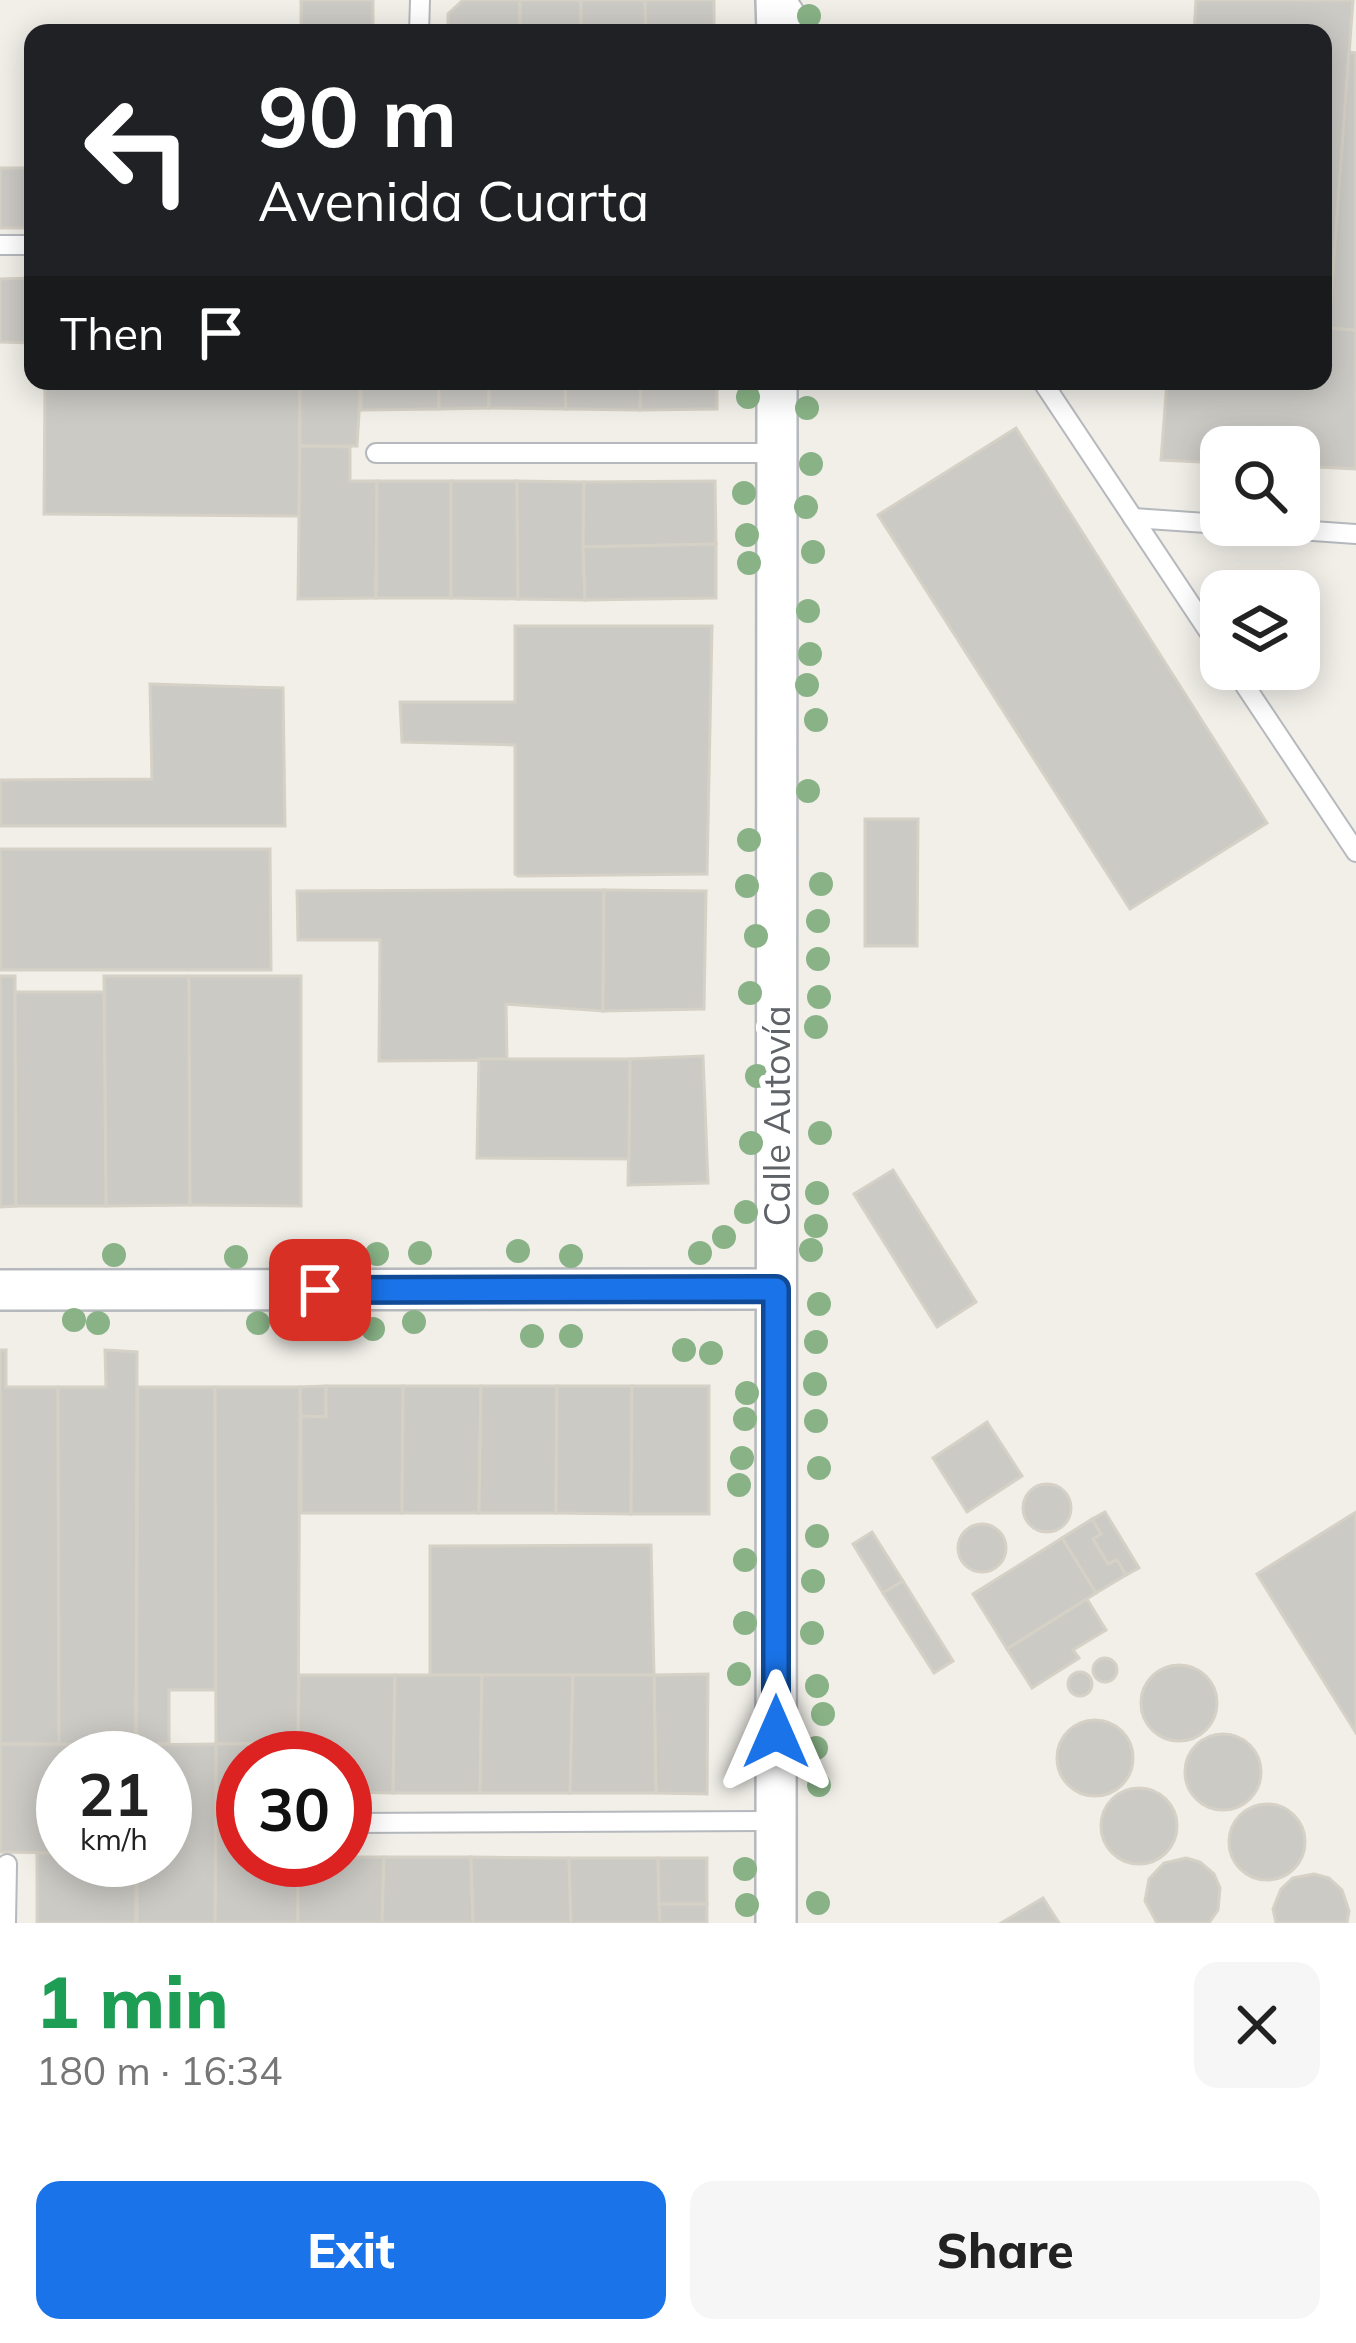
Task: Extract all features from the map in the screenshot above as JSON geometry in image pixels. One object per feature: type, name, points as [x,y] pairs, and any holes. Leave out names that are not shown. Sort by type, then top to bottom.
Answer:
[{"type":"street","name":"Calle Autovía","points":[[776,1923],[777,390]]},
{"type":"street","points":[[0,1290],[776,1289]]},
{"type":"lane","points":[[1048,390],[1200,618]]},
{"type":"lane","points":[[376,453],[776,453]]},
{"type":"lane","points":[[1133,518],[1200,523]]},
{"type":"lane","points":[[1320,532],[1356,534]]},
{"type":"lane","points":[[1248,690],[1356,852]]},
{"type":"lane","points":[[372,1823],[776,1821]]},
{"type":"lane","points":[[6,1923],[7,1864]]},
{"type":"building","points":[[301,0],[373,0],[373,24],[301,24]]},
{"type":"building","points":[[463,0],[520,0],[520,24],[448,24],[448,14]]},
{"type":"building","points":[[520,0],[581,0],[581,24],[520,24]]},
{"type":"building","points":[[581,0],[645,0],[646,24],[581,24]]},
{"type":"building","points":[[645,0],[714,0],[714,24],[646,24]]},
{"type":"building","points":[[1196,0],[1353,0],[1332,287],[1332,24],[1195,24]]},
{"type":"building","points":[[1349,52],[1356,53],[1356,330],[1332,328]]},
{"type":"building","points":[[0,168],[24,168],[24,228],[0,228]]},
{"type":"building","points":[[24,278],[24,343],[0,342],[0,279]]},
{"type":"building","points":[[1332,328],[1356,330],[1356,469],[1320,467],[1320,426],[1200,426],[1200,462],[1161,460],[1166,390],[1332,390]]},
{"type":"building","points":[[45,390],[300,390],[299,516],[44,514]]},
{"type":"building","points":[[300,390],[360,390],[357,446],[300,446]]},
{"type":"building","points":[[361,390],[439,390],[439,409],[361,410]]},
{"type":"building","points":[[439,390],[489,390],[489,408],[439,409]]},
{"type":"building","points":[[489,390],[565,390],[566,409],[489,408]]},
{"type":"building","points":[[565,390],[641,390],[640,410],[566,409]]},
{"type":"building","points":[[641,390],[717,390],[717,409],[640,410]]},
{"type":"building","points":[[1016,428],[1267,823],[1130,909],[878,515]]},
{"type":"building","points":[[300,446],[350,447],[350,481],[377,481],[376,598],[298,599]]},
{"type":"building","points":[[377,481],[451,481],[451,598],[376,598]]},
{"type":"building","points":[[451,481],[517,481],[518,599],[451,598]]},
{"type":"building","points":[[517,481],[584,482],[585,600],[518,599]]},
{"type":"building","points":[[715,481],[716,544],[583,547],[584,482]]},
{"type":"building","points":[[716,544],[716,598],[585,600],[583,547]]},
{"type":"building","points":[[515,626],[712,626],[707,874],[518,876],[515,745],[402,742],[400,702],[515,702]]},
{"type":"building","points":[[150,684],[283,688],[285,826],[0,826],[0,780],[152,779]]},
{"type":"building","points":[[865,819],[918,819],[917,946],[865,946]]},
{"type":"building","points":[[0,849],[270,849],[271,970],[0,970]]},
{"type":"building","points":[[604,890],[603,1011],[506,1004],[507,1060],[379,1061],[380,940],[298,940],[297,891]]},
{"type":"building","points":[[604,890],[706,891],[704,1009],[603,1011]]},
{"type":"building","points":[[0,976],[15,976],[16,1206],[0,1207]]},
{"type":"building","points":[[104,976],[189,976],[190,1205],[106,1206]]},
{"type":"building","points":[[189,976],[301,976],[301,1206],[190,1205]]},
{"type":"building","points":[[15,992],[104,992],[106,1206],[16,1206]]},
{"type":"building","points":[[703,1056],[708,1183],[628,1185],[630,1059]]},
{"type":"building","points":[[479,1059],[630,1059],[629,1159],[477,1158]]},
{"type":"building","points":[[893,1170],[976,1302],[937,1327],[854,1194]]},
{"type":"building","points":[[0,1350],[6,1350],[6,1387],[58,1387],[59,1731],[36,1731],[36,1744],[0,1744]]},
{"type":"building","points":[[105,1350],[137,1352],[136,1731],[59,1731],[58,1387],[106,1387]]},
{"type":"building","points":[[326,1386],[326,1417],[301,1416],[300,1387]]},
{"type":"building","points":[[326,1386],[403,1386],[402,1513],[301,1513],[301,1416],[326,1417]]},
{"type":"building","points":[[403,1386],[481,1386],[479,1513],[402,1513]]},
{"type":"building","points":[[481,1386],[557,1386],[556,1513],[479,1513]]},
{"type":"building","points":[[557,1386],[632,1386],[631,1514],[556,1513]]},
{"type":"building","points":[[632,1386],[709,1386],[709,1514],[631,1514]]},
{"type":"building","points":[[138,1387],[215,1387],[218,1690],[169,1690],[169,1731],[136,1731]]},
{"type":"building","points":[[215,1387],[300,1387],[298,1731],[216,1731],[216,1744]]},
{"type":"building","points":[[987,1422],[1022,1476],[967,1512],[933,1458]]},
{"type":"building","points":[[1047,1484],[1064,1491],[1071,1508],[1064,1525],[1047,1532],[1030,1525],[1023,1508],[1030,1491]]},
{"type":"building","points":[[1105,1512],[1139,1568],[1126,1575],[1117,1560],[1108,1564],[1093,1539],[1101,1534],[1092,1519]]},
{"type":"building","points":[[1356,1512],[1356,1733],[1257,1574]]},
{"type":"building","points":[[1092,1519],[1101,1534],[1093,1539],[1108,1564],[1117,1560],[1126,1575],[1096,1593],[1062,1538]]},
{"type":"building","points":[[982,1524],[999,1531],[1006,1548],[999,1565],[982,1572],[965,1565],[958,1548],[965,1531]]},
{"type":"building","points":[[872,1532],[903,1581],[883,1593],[853,1544]]},
{"type":"building","points":[[1062,1538],[1096,1593],[1007,1649],[973,1594]]},
{"type":"building","points":[[651,1545],[654,1675],[430,1675],[430,1546]]},
{"type":"building","points":[[903,1581],[953,1661],[934,1673],[883,1593]]},
{"type":"building","points":[[1087,1599],[1106,1630],[1073,1650],[1079,1658],[1032,1688],[1007,1649]]},
{"type":"building","points":[[1105,1658],[1114,1661],[1114,1679],[1105,1682],[1096,1679],[1093,1670],[1096,1661]]},
{"type":"building","points":[[1179,1665],[1206,1676],[1217,1703],[1206,1730],[1179,1741],[1152,1730],[1141,1703],[1152,1676]]},
{"type":"building","points":[[1080,1672],[1092,1684],[1080,1696],[1068,1684]]},
{"type":"building","points":[[708,1674],[707,1794],[656,1793],[654,1675]]},
{"type":"building","points":[[299,1675],[395,1675],[393,1793],[372,1793],[372,1731],[298,1731]]},
{"type":"building","points":[[395,1675],[482,1675],[480,1793],[393,1793]]},
{"type":"building","points":[[482,1675],[573,1675],[570,1793],[480,1793]]},
{"type":"building","points":[[573,1675],[654,1675],[656,1793],[570,1793]]},
{"type":"building","points":[[1095,1720],[1122,1731],[1133,1758],[1122,1785],[1095,1796],[1068,1785],[1057,1758],[1068,1731]]},
{"type":"building","points":[[1223,1734],[1250,1745],[1261,1772],[1250,1799],[1223,1810],[1196,1799],[1185,1772],[1196,1745]]},
{"type":"building","points":[[0,1744],[36,1744],[36,1853],[0,1852]]},
{"type":"building","points":[[192,1744],[216,1744],[215,1923],[137,1923],[137,1887],[192,1887]]},
{"type":"building","points":[[216,1744],[216,1887],[298,1887],[298,1923],[215,1923]]},
{"type":"building","points":[[1139,1788],[1166,1799],[1177,1826],[1166,1853],[1139,1864],[1112,1853],[1101,1826],[1112,1799]]},
{"type":"building","points":[[1267,1804],[1294,1815],[1305,1842],[1294,1869],[1267,1880],[1240,1869],[1229,1842],[1240,1815]]},
{"type":"building","points":[[372,1857],[384,1857],[382,1923],[298,1923],[298,1887],[372,1887]]},
{"type":"building","points":[[384,1857],[471,1857],[473,1923],[382,1923]]},
{"type":"building","points":[[471,1857],[569,1858],[571,1923],[473,1923]]},
{"type":"building","points":[[569,1858],[658,1858],[660,1923],[571,1923]]},
{"type":"building","points":[[658,1858],[707,1858],[707,1904],[659,1904]]},
{"type":"building","points":[[1186,1858],[1214,1874],[1220,1888],[1218,1910],[1209,1923],[1157,1923],[1145,1901],[1149,1879],[1164,1863]]},
{"type":"building","points":[[1314,1874],[1329,1878],[1342,1890],[1349,1911],[1347,1923],[1276,1923],[1273,1909],[1281,1889],[1293,1878]]},
{"type":"building","points":[[37,1887],[136,1887],[136,1923],[37,1923]]},
{"type":"building","points":[[1043,1898],[1059,1923],[1001,1923]]},
{"type":"building","points":[[659,1904],[707,1904],[707,1923],[660,1923]]},
{"type":"route","points":[[320,1290],[776,1289],[776,1732]]}]
